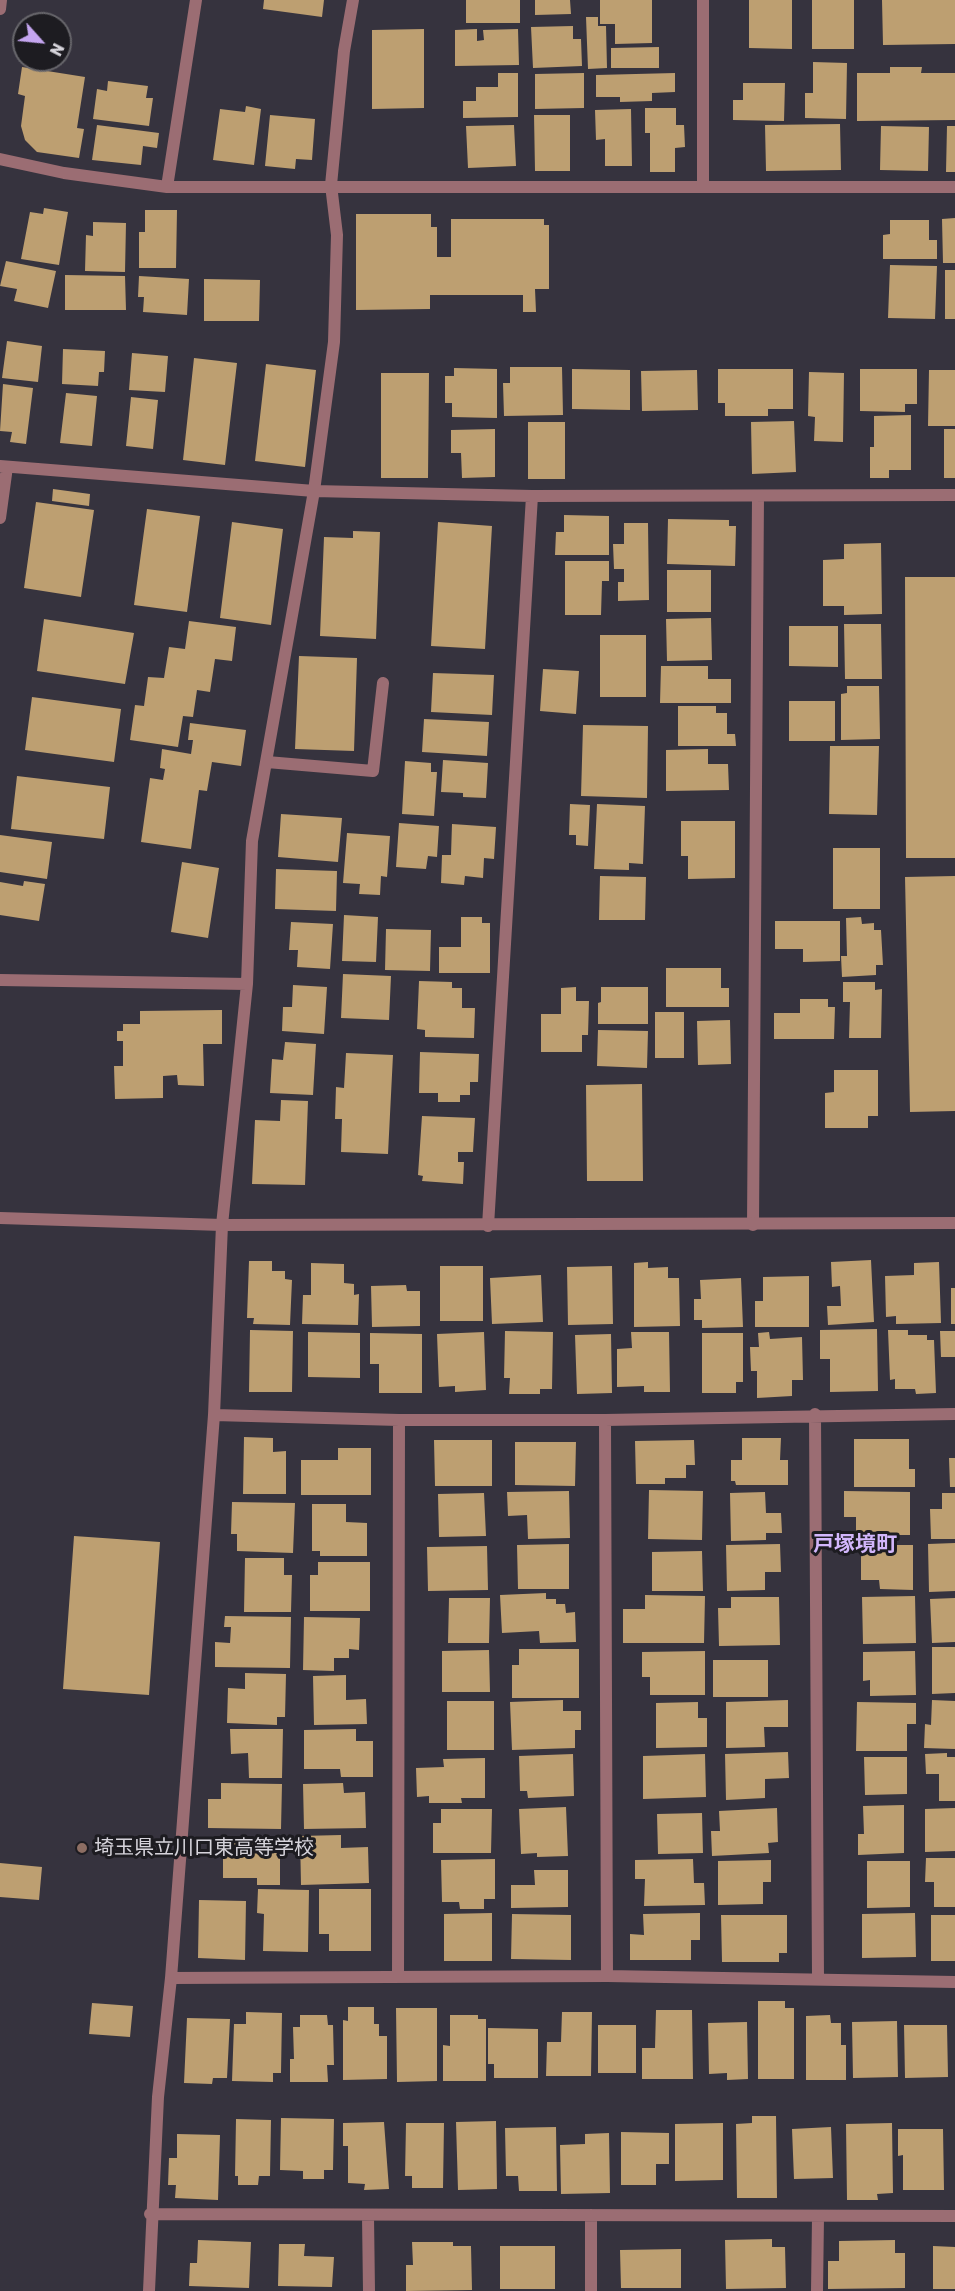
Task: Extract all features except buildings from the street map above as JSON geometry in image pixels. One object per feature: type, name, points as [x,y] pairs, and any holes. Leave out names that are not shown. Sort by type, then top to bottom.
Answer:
[{"type":"street","points":[[0,9],[1,0]]},
{"type":"street","points":[[167,188],[196,0]]},
{"type":"street","points":[[149,2291],[150,2214],[158,2097],[171,1978],[214,1415],[222,1225],[247,984],[252,841],[314,491],[334,342],[337,235],[331,185],[344,51],[353,0]]},
{"type":"street","points":[[703,0],[703,185]]},
{"type":"street","points":[[0,159],[64,173],[167,188],[331,185],[955,187]]},
{"type":"street","points":[[0,518],[4,467],[314,491],[532,496],[955,495]]},
{"type":"street","points":[[753,1226],[758,495]]},
{"type":"street","points":[[488,1226],[532,496]]},
{"type":"street","points":[[267,762],[373,771],[383,683]]},
{"type":"street","points":[[0,980],[247,984]]},
{"type":"street","points":[[0,1218],[222,1225],[753,1226],[955,1223]]},
{"type":"street","points":[[214,1415],[399,1420],[605,1420],[815,1414],[955,1414]]},
{"type":"street","points":[[815,1414],[818,1978]]},
{"type":"street","points":[[398,1976],[399,1420]]},
{"type":"street","points":[[605,1420],[607,1976]]},
{"type":"street","points":[[171,1978],[607,1976],[955,1982]]},
{"type":"street","points":[[150,2214],[955,2216]]},
{"type":"street","points":[[591,2215],[591,2291]]},
{"type":"street","points":[[368,2216],[369,2291]]},
{"type":"street","points":[[817,2291],[818,2217]]},
{"type":"place","name":"埼玉県立川口東高等学校","points":[[82,1848]]},
{"type":"district","name":"戸塚境町","points":[[855,1545]]}]
